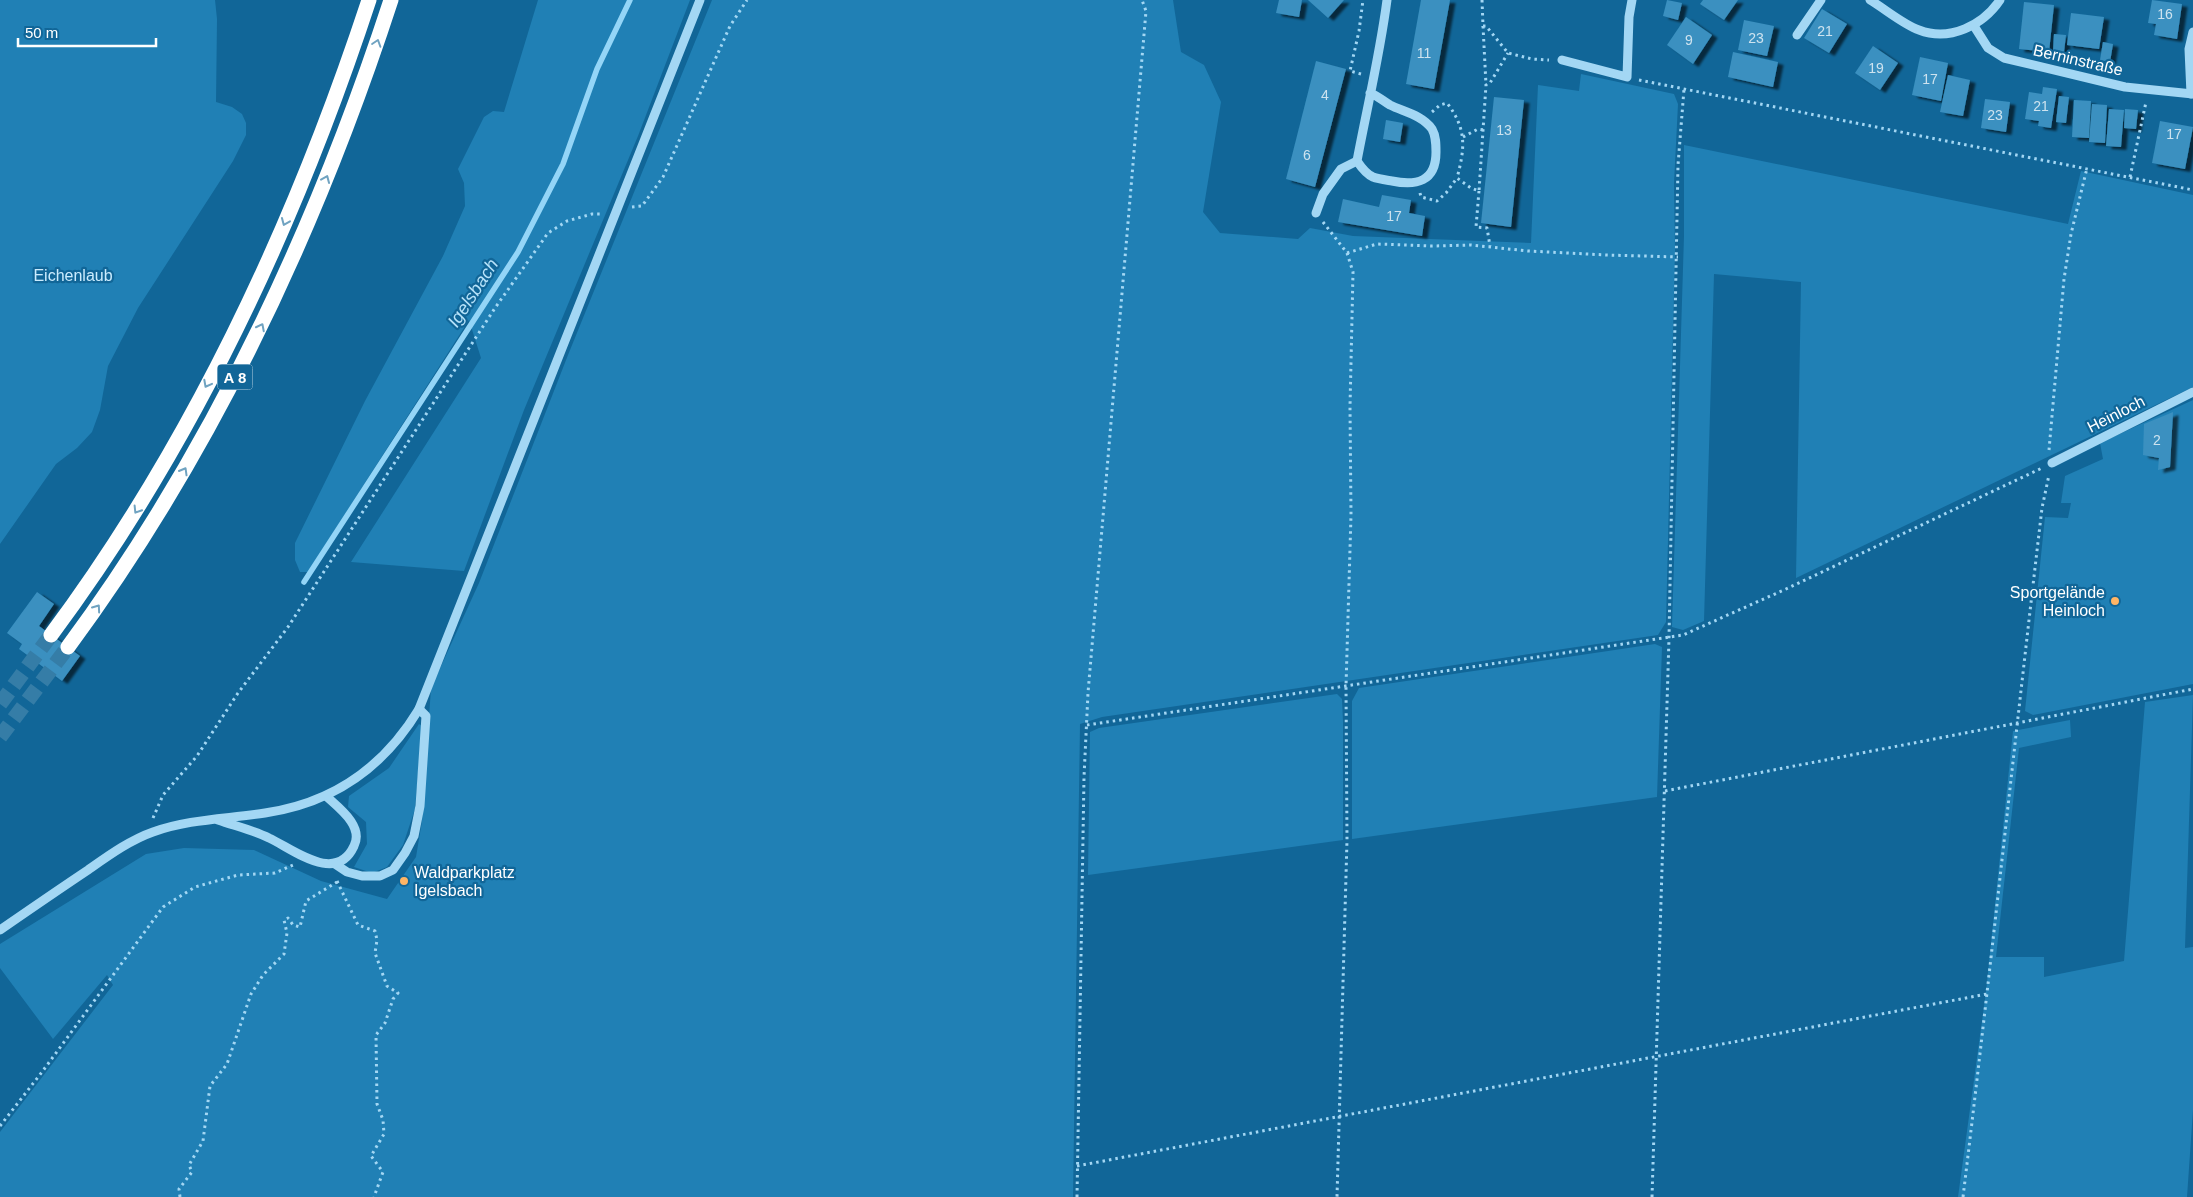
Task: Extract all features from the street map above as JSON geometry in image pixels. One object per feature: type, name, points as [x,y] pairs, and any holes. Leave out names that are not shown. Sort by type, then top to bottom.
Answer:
[{"type":"highway","name":"A 8","points":[[52,635],[93,578],[162,468],[249,304],[280,235],[343,79],[369,0]]},
{"type":"highway","name":"A 8","points":[[68,647],[110,589],[200,444],[268,313],[345,132],[363,86],[391,0]]},
{"type":"street","points":[[0,930],[112,853],[151,832],[184,823],[296,807],[326,796],[358,777],[388,752],[419,709],[700,0]]},
{"type":"street","points":[[1370,93],[1381,97],[1389,104],[1415,114],[1432,129],[1436,140],[1434,167],[1417,183],[1409,184],[1373,177],[1365,172],[1357,161],[1370,93],[1374,77],[1386,0]]},
{"type":"street","points":[[1562,60],[1626,78],[1629,17],[1632,0]]},
{"type":"street","points":[[1797,35],[1821,0]]},
{"type":"street","points":[[1870,0],[1920,30],[1948,34],[1974,26],[2000,0]]},
{"type":"street","name":"Berninstraße","points":[[1974,26],[1988,48],[2004,58],[2126,87],[2192,94],[2189,50],[2193,32]]},
{"type":"street","points":[[1316,213],[1323,194],[1341,169],[1357,161]]},
{"type":"street","name":"Heinloch","points":[[2052,463],[2193,392]]},
{"type":"street","points":[[216,819],[268,838],[303,857],[320,863],[335,864],[347,872],[362,876],[380,876],[393,870],[414,836],[420,806],[426,716],[419,709]]},
{"type":"street","points":[[326,796],[351,820],[356,832],[355,844],[347,857],[335,864]]},
{"type":"path","points":[[151,832],[154,814],[163,795],[197,756],[238,694],[288,627],[490,316],[548,233],[567,221],[592,214],[642,206],[663,177],[730,26],[747,0]]},
{"type":"path","points":[[1076,1197],[1084,787],[1087,726],[1146,11],[1142,0]]},
{"type":"path","points":[[1363,0],[1350,71],[1374,77]]},
{"type":"path","points":[[1482,0],[1486,85],[1476,227],[1486,228],[1490,246]]},
{"type":"path","points":[[1484,26],[1508,53],[1532,58],[1562,60]]},
{"type":"path","points":[[1486,85],[1508,53]]},
{"type":"path","points":[[1626,78],[2193,190]]},
{"type":"path","points":[[1652,1197],[1669,638],[1678,256],[1678,166],[1684,89]]},
{"type":"path","points":[[2130,177],[2143,111],[2150,90]]},
{"type":"path","points":[[1417,183],[1421,197],[1437,201],[1458,178],[1461,163],[1463,137],[1458,117],[1447,103],[1440,105],[1422,121]]},
{"type":"path","points":[[1463,137],[1478,129],[1484,130]]},
{"type":"path","points":[[1963,1197],[1988,994],[2016,724],[2042,508],[2052,463],[2049,450],[2050,422],[2064,279],[2071,234],[2087,168]]},
{"type":"path","points":[[1458,178],[1478,191]]},
{"type":"path","points":[[1316,213],[1347,253],[1353,272],[1350,407],[1351,515],[1346,686],[1347,840],[1337,1197]]},
{"type":"path","points":[[1347,253],[1377,244],[1490,246],[1528,251],[1678,256]]},
{"type":"path","points":[[1087,726],[1683,635],[1786,589],[2052,463]]},
{"type":"path","points":[[1665,791],[2193,689]]},
{"type":"path","points":[[0,1126],[163,907],[195,887],[238,875],[275,872],[289,868],[303,857]]},
{"type":"path","points":[[335,864],[337,882],[358,925],[375,931],[377,940],[375,953],[388,986],[398,993],[393,999],[385,1023],[376,1035],[377,1104],[383,1120],[384,1134],[371,1156],[383,1172],[374,1197]]},
{"type":"path","points":[[180,1197],[179,1189],[192,1172],[189,1165],[203,1141],[210,1086],[227,1064],[251,994],[263,975],[284,954],[287,933],[284,920],[288,918],[293,925],[300,927],[306,901],[337,882]]},
{"type":"path","points":[[1077,1166],[1988,994]]},
{"type":"green space","name":"Eichenlaub","points":[[0,0],[215,0],[217,19],[216,102],[232,107],[242,114],[246,123],[246,135],[233,161],[138,308],[108,366],[100,410],[92,432],[77,448],[56,464],[0,544]]},
{"type":"green space","points":[[538,0],[690,0],[638,136],[524,410],[464,571],[351,562],[481,358],[469,320],[308,572],[300,572],[295,560],[295,543],[365,401],[443,256],[465,206],[464,183],[458,169],[484,117],[493,111],[504,112]]},
{"type":"green space","points":[[712,0],[1173,0],[1181,52],[1204,65],[1221,102],[1203,212],[1220,233],[1298,239],[1310,228],[1353,236],[1531,243],[1538,85],[1579,91],[1581,74],[1674,94],[1678,104],[1674,183],[1675,250],[1666,622],[1658,635],[1102,717],[1080,724],[1073,1197],[0,1197],[0,1132],[113,985],[107,975],[53,1039],[0,968],[0,944],[146,854],[184,848],[254,850],[321,881],[387,899],[416,857],[422,821],[431,688],[479,583],[568,355]]},
{"type":"green space","points":[[1684,145],[2068,224],[2081,171],[2193,195],[2193,387],[1796,578],[1801,282],[1714,274],[1704,621],[1683,630],[1672,627],[1684,236]]},
{"type":"green space","name":"Sportgelände Heinloch","points":[[2193,400],[2193,684],[2033,715],[2025,711],[2045,517],[2068,518],[2071,503],[2061,503],[2065,476],[2103,459],[2100,443]]},
{"type":"green space","points":[[1655,644],[1662,647],[1657,797],[1352,839],[1352,701],[1359,688]]},
{"type":"green space","points":[[1337,694],[1342,699],[1343,722],[1343,840],[1088,875],[1090,732],[1099,728]]},
{"type":"green space","points":[[2193,695],[2185,948],[2193,947],[2193,1110],[2187,1197],[1958,1197],[1986,992],[2013,731],[2070,720],[2071,737],[2019,748],[1996,957],[2044,957],[2044,977],[2124,961],[2145,702]]},
{"type":"green space","points":[[419,724],[422,726],[415,809],[403,845],[387,867],[372,873],[354,867],[367,844],[366,822],[348,807],[349,796],[389,768]]},
{"type":"building","points":[[1279,0],[1302,0],[1299,17],[1276,13]]},
{"type":"building","points":[[1308,0],[1344,0],[1328,18]]},
{"type":"building","points":[[1421,0],[1450,0],[1434,89],[1406,84]]},
{"type":"building","points":[[1667,0],[1682,3],[1678,20],[1663,16]]},
{"type":"building","points":[[1703,0],[1738,0],[1724,20],[1700,4]]},
{"type":"building","points":[[2152,0],[2182,4],[2177,39],[2154,35],[2156,24],[2148,23]]},
{"type":"building","points":[[2024,2],[2054,5],[2049,52],[2019,49]]},
{"type":"building","points":[[1822,9],[1847,24],[1829,53],[1804,38]]},
{"type":"building","points":[[2071,13],[2104,17],[2099,49],[2067,45]]},
{"type":"building","points":[[1686,17],[1712,35],[1693,64],[1667,45]]},
{"type":"building","points":[[1744,20],[1774,26],[1767,56],[1738,50]]},
{"type":"building","points":[[2054,34],[2066,35],[2064,52],[2053,51]]},
{"type":"building","points":[[2103,42],[2113,44],[2110,62],[2100,60]]},
{"type":"building","points":[[1873,46],[1898,63],[1880,90],[1855,73]]},
{"type":"building","points":[[1733,52],[1778,62],[1773,87],[1728,77]]},
{"type":"building","points":[[1920,57],[1948,63],[1941,101],[1912,95]]},
{"type":"building","points":[[1316,61],[1346,69],[1315,187],[1286,179]]},
{"type":"building","points":[[1948,75],[1970,80],[1963,116],[1940,112]]},
{"type":"building","points":[[2043,87],[2057,89],[2051,128],[2038,126],[2039,121],[2025,119],[2029,92],[2042,94]]},
{"type":"building","points":[[2059,96],[2069,97],[2066,123],[2056,122]]},
{"type":"building","points":[[1494,97],[1524,100],[1511,227],[1481,223]]},
{"type":"building","points":[[1985,99],[2010,102],[2006,132],[1981,128]]},
{"type":"building","points":[[2074,100],[2091,101],[2089,138],[2072,137]]},
{"type":"building","points":[[2092,104],[2107,105],[2105,143],[2089,142]]},
{"type":"building","points":[[2109,109],[2124,110],[2121,147],[2106,146]]},
{"type":"building","points":[[2125,109],[2138,110],[2136,129],[2124,128]]},
{"type":"building","points":[[1386,120],[1403,123],[1400,142],[1383,139]]},
{"type":"building","points":[[2160,121],[2193,127],[2185,169],[2152,163]]},
{"type":"building","points":[[1382,195],[1411,200],[1409,213],[1425,216],[1422,236],[1338,222],[1343,199],[1379,207]]},
{"type":"building","points":[[2173,412],[2170,467],[2158,470],[2159,458],[2143,455],[2144,424]]},
{"type":"building","points":[[37,592],[54,604],[39,626],[80,656],[62,681],[19,649],[22,644],[7,633]]},
{"type":"waterway","name":"Igelsbach","points":[[304,582],[518,252],[563,164],[597,69],[630,0]]},
{"type":"tunnel","points":[[0,704],[51,635]]},
{"type":"tunnel","points":[[0,737],[68,647]]},
{"type":"place","name":"Sportgelände Heinloch","points":[[2115,601]]},
{"type":"place","name":"Waldparkplatz Igelsbach","points":[[404,881]]}]
